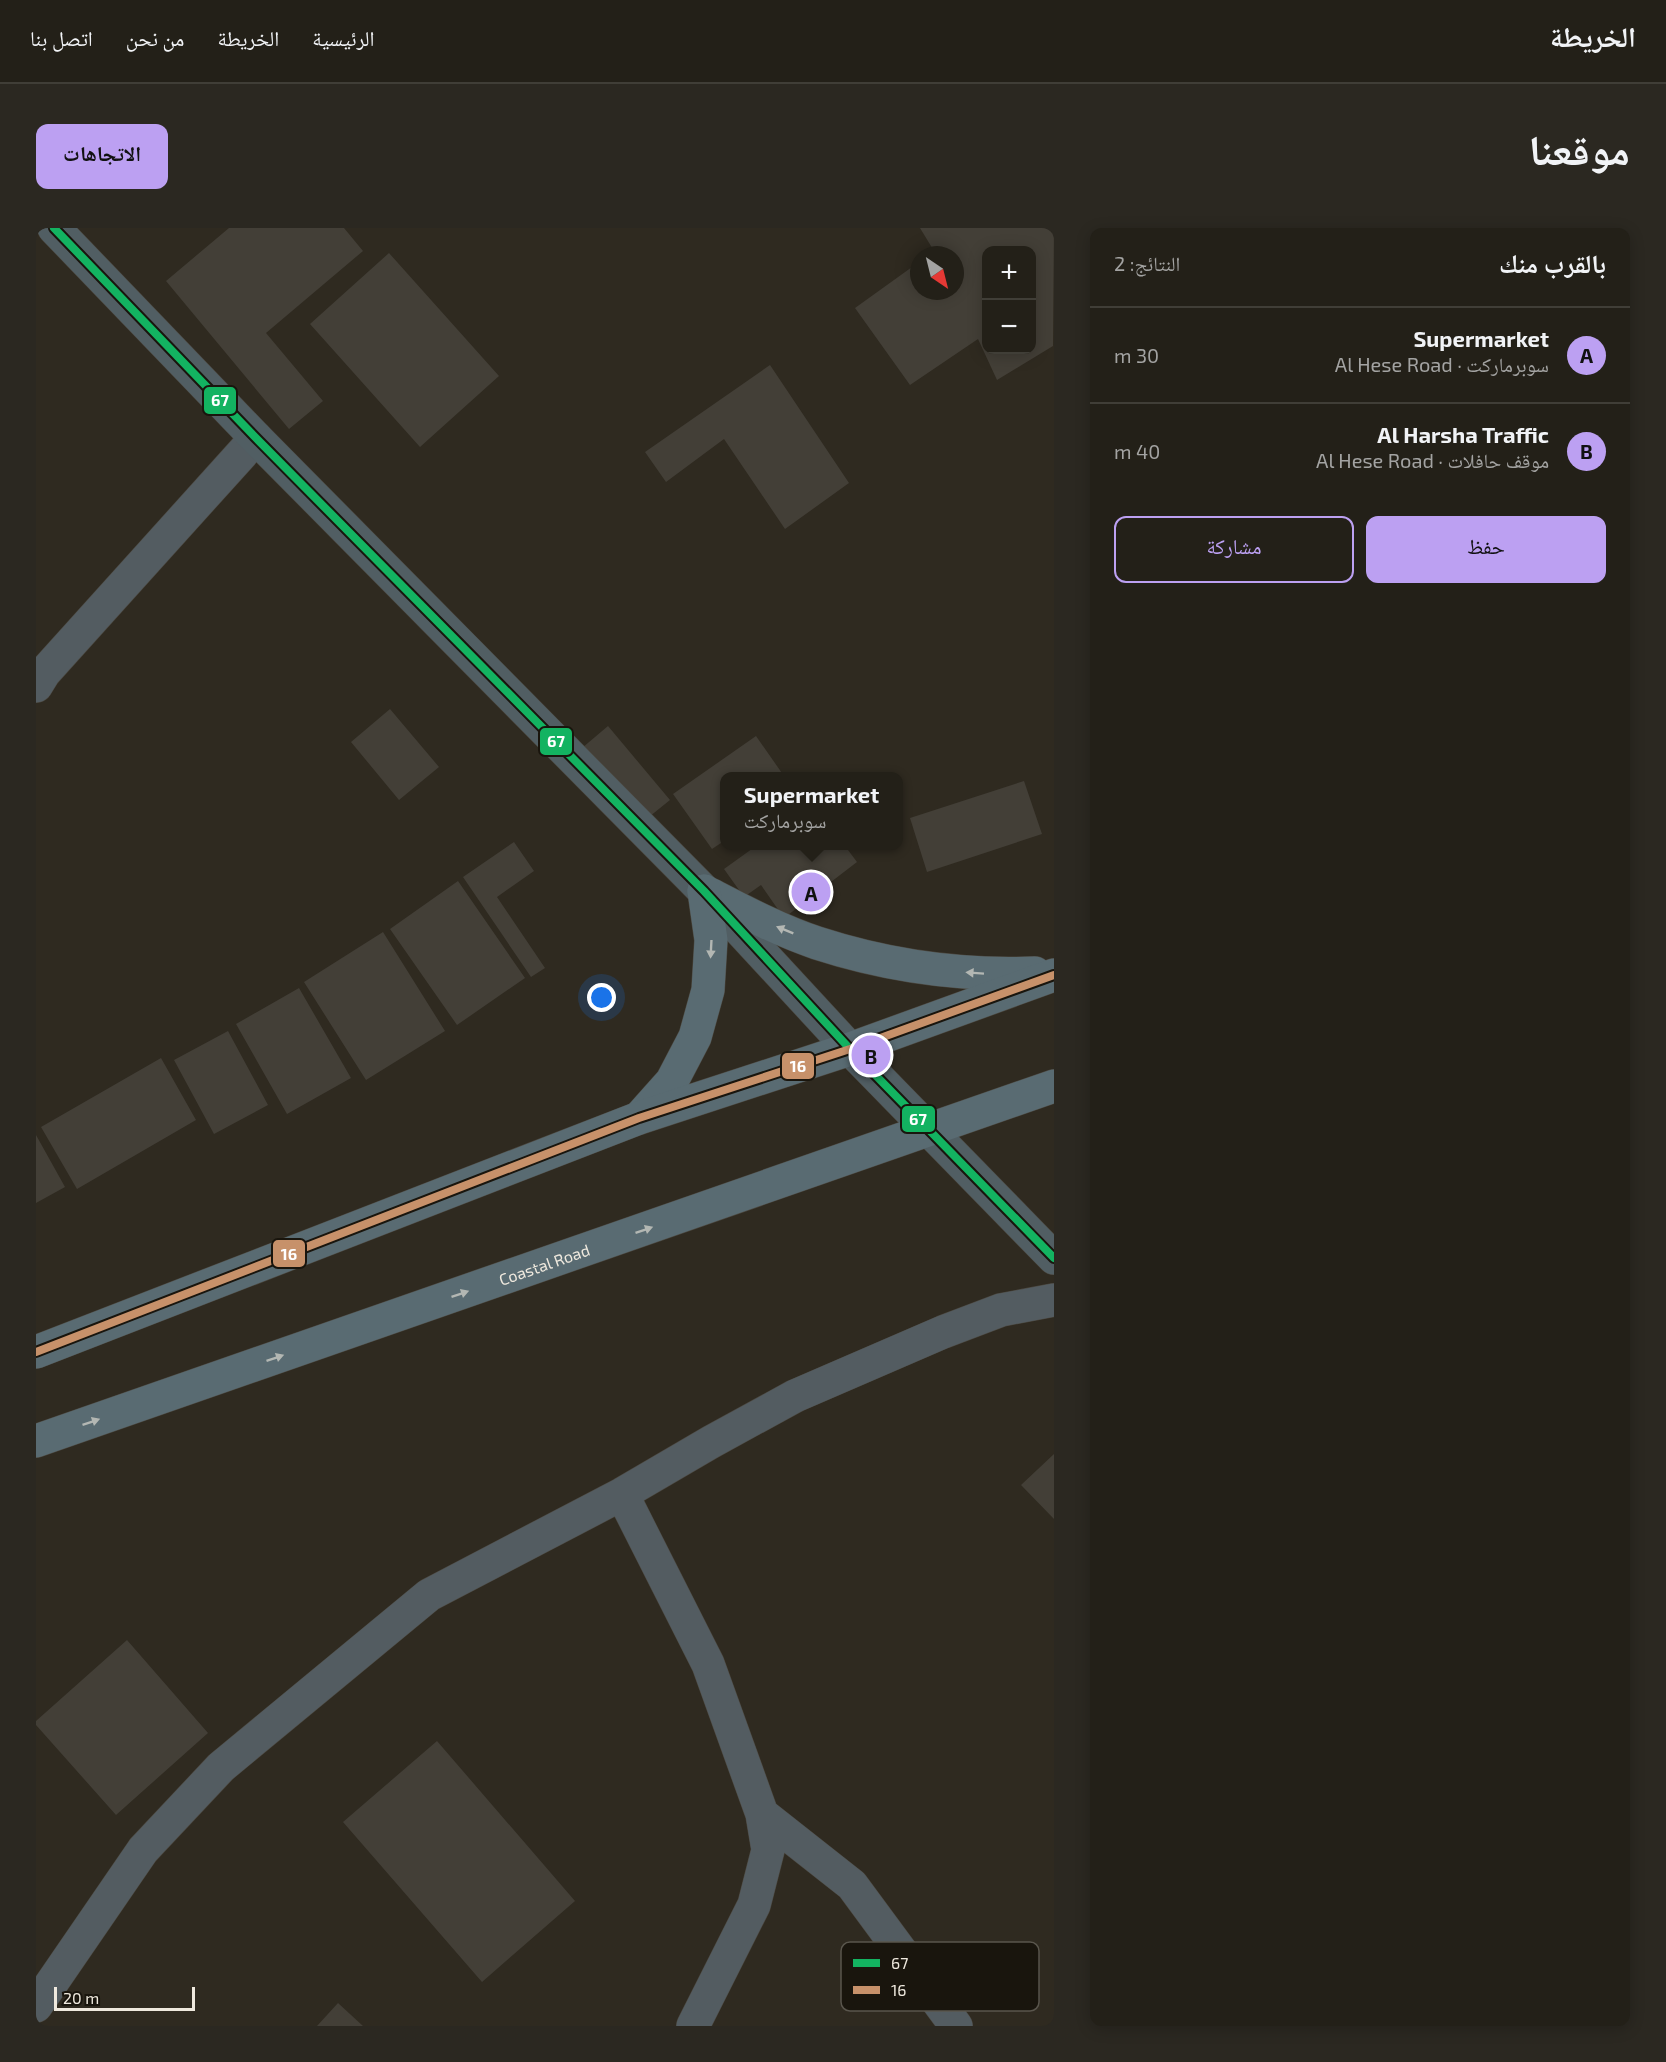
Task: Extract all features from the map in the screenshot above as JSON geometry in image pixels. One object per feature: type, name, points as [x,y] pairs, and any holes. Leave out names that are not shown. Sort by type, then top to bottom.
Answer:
[{"type":"highway","points":[[704,891],[759,919],[816,943],[876,960],[937,970],[999,974],[1054,973]]},
{"type":"highway","points":[[639,1118],[672,1081],[695,1037],[708,990],[711,940],[704,891]]},
{"type":"highway","points":[[36,1352],[639,1118],[850,1049],[1054,973]]},
{"type":"highway","name":"Coastal Road","points":[[36,1441],[1054,1086]]},
{"type":"street","points":[[54,228],[256,438],[704,891],[850,1049],[1054,1258]]},
{"type":"street","points":[[36,686],[44,673],[256,438]]},
{"type":"street","points":[[36,2006],[143,1850],[221,1767],[429,1595],[622,1494],[795,1396],[943,1332],[991,1314],[1054,1300]]},
{"type":"street","points":[[622,1494],[708,1664],[762,1814],[768,1850],[754,1905],[693,2026]]},
{"type":"street","points":[[762,1814],[852,1885],[894,1942]]},
{"type":"street","points":[[945,2011],[956,2026]]},
{"type":"building","points":[[229,228],[344,228],[363,251],[266,333],[323,401],[289,429],[166,281]]},
{"type":"building","points":[[920,228],[1054,228],[1053,346],[997,380],[985,354],[1036,354],[1036,246],[982,246],[982,348],[978,339],[910,385],[855,308],[910,268],[910,300],[964,300],[964,246],[931,246]]},
{"type":"building","points":[[389,253],[499,376],[420,447],[310,324]]},
{"type":"building","points":[[770,365],[849,483],[785,529],[724,439],[666,482],[645,452]]},
{"type":"building","points":[[390,709],[439,767],[399,800],[351,742]]},
{"type":"building","points":[[608,726],[670,800],[644,821],[582,748]]},
{"type":"building","points":[[756,736],[781,772],[720,772],[720,844],[712,849],[673,794]]},
{"type":"building","points":[[1024,781],[1042,834],[927,872],[910,818]]},
{"type":"building","points":[[514,842],[534,871],[497,897],[545,968],[531,977],[463,877]]},
{"type":"building","points":[[750,850],[848,850],[857,862],[784,918],[761,885],[744,897],[724,869]]},
{"type":"building","points":[[458,881],[525,978],[457,1025],[390,929]]},
{"type":"building","points":[[383,932],[445,1031],[366,1080],[304,982]]},
{"type":"building","points":[[299,988],[351,1078],[287,1114],[236,1024]]},
{"type":"building","points":[[228,1031],[268,1105],[214,1134],[174,1060]]},
{"type":"building","points":[[161,1058],[196,1120],[77,1189],[41,1127]]},
{"type":"building","points":[[36,1135],[65,1187],[36,1203]]},
{"type":"building","points":[[1054,1454],[1054,1519],[1021,1485]]},
{"type":"building","points":[[127,1640],[208,1733],[116,1815],[36,1725],[36,1721]]},
{"type":"building","points":[[437,1741],[575,1901],[482,1982],[343,1822]]},
{"type":"building","points":[[338,2003],[363,2026],[317,2026]]},
{"type":"transit line","name":"67","points":[[54,228],[256,438],[704,891],[850,1049],[1054,1258]]},
{"type":"transit line","name":"16","points":[[36,1352],[639,1118],[850,1049],[1054,975]]},
{"type":"place","name":"Supermarket","points":[[811,892]]},
{"type":"place","name":"Al Harsha Traffic","points":[[871,1055]]}]
